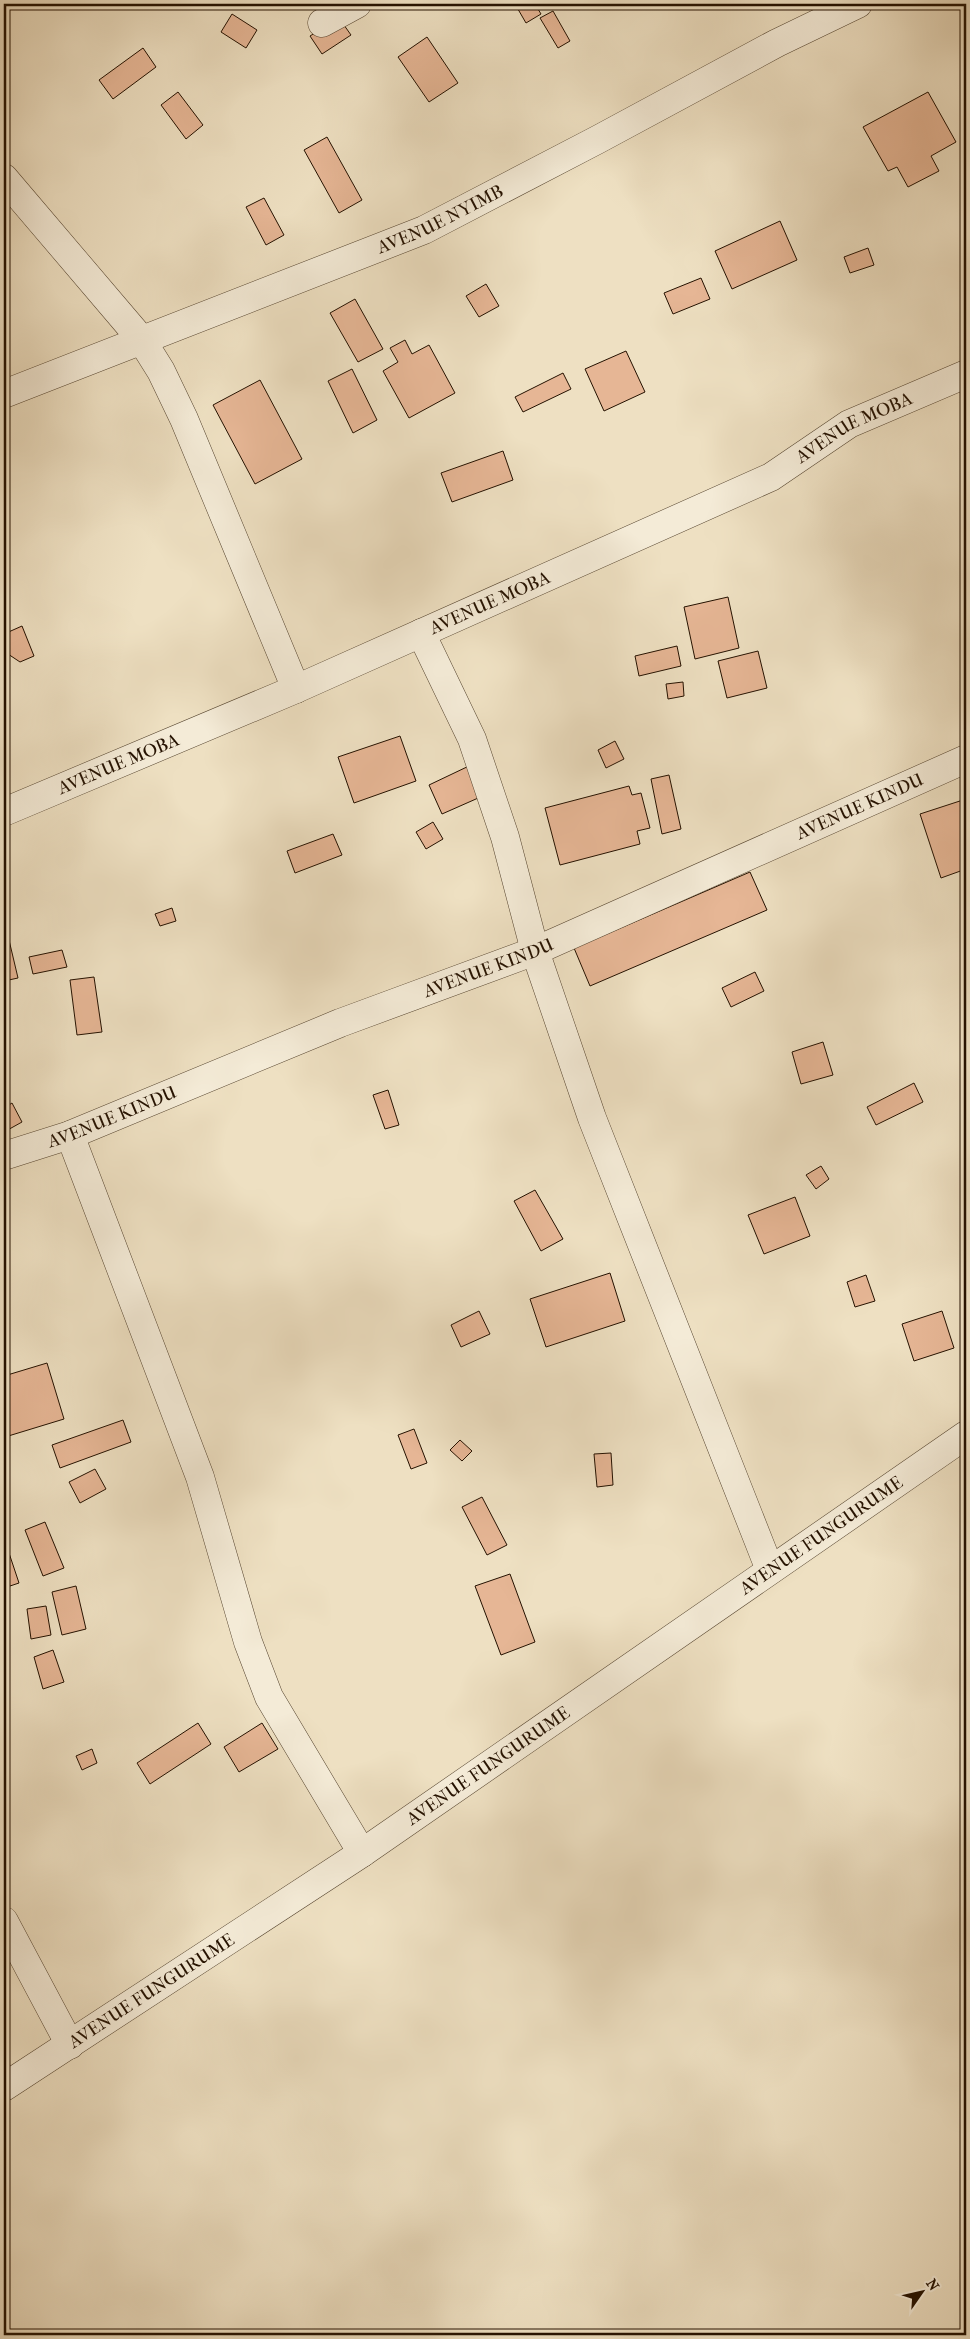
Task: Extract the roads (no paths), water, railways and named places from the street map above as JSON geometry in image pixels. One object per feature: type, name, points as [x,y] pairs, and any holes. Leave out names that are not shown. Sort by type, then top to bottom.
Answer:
[{"type":"street","points":[[322,23],[357,4]]},
{"type":"street","name":"AVENUE NYIMB","points":[[4,394],[424,230],[598,140],[777,42],[858,4]]},
{"type":"street","points":[[4,178],[142,339],[161,371],[184,418],[296,689]]},
{"type":"street","name":"AVENUE MOBA","points":[[4,812],[296,689],[770,477],[849,424],[966,374]]},
{"type":"street","points":[[420,633],[472,739],[506,837],[535,951],[592,1118],[770,1570]]},
{"type":"street","name":"AVENUE KINDU","points":[[4,1156],[70,1135],[340,1023],[535,951],[966,759]]},
{"type":"street","points":[[70,1135],[200,1477],[248,1642],[269,1697],[362,1853]]},
{"type":"street","name":"AVENUE FUNGURUME","points":[[4,2087],[362,1853],[966,1435]]},
{"type":"street","points":[[4,1921],[70,2045]]}]
